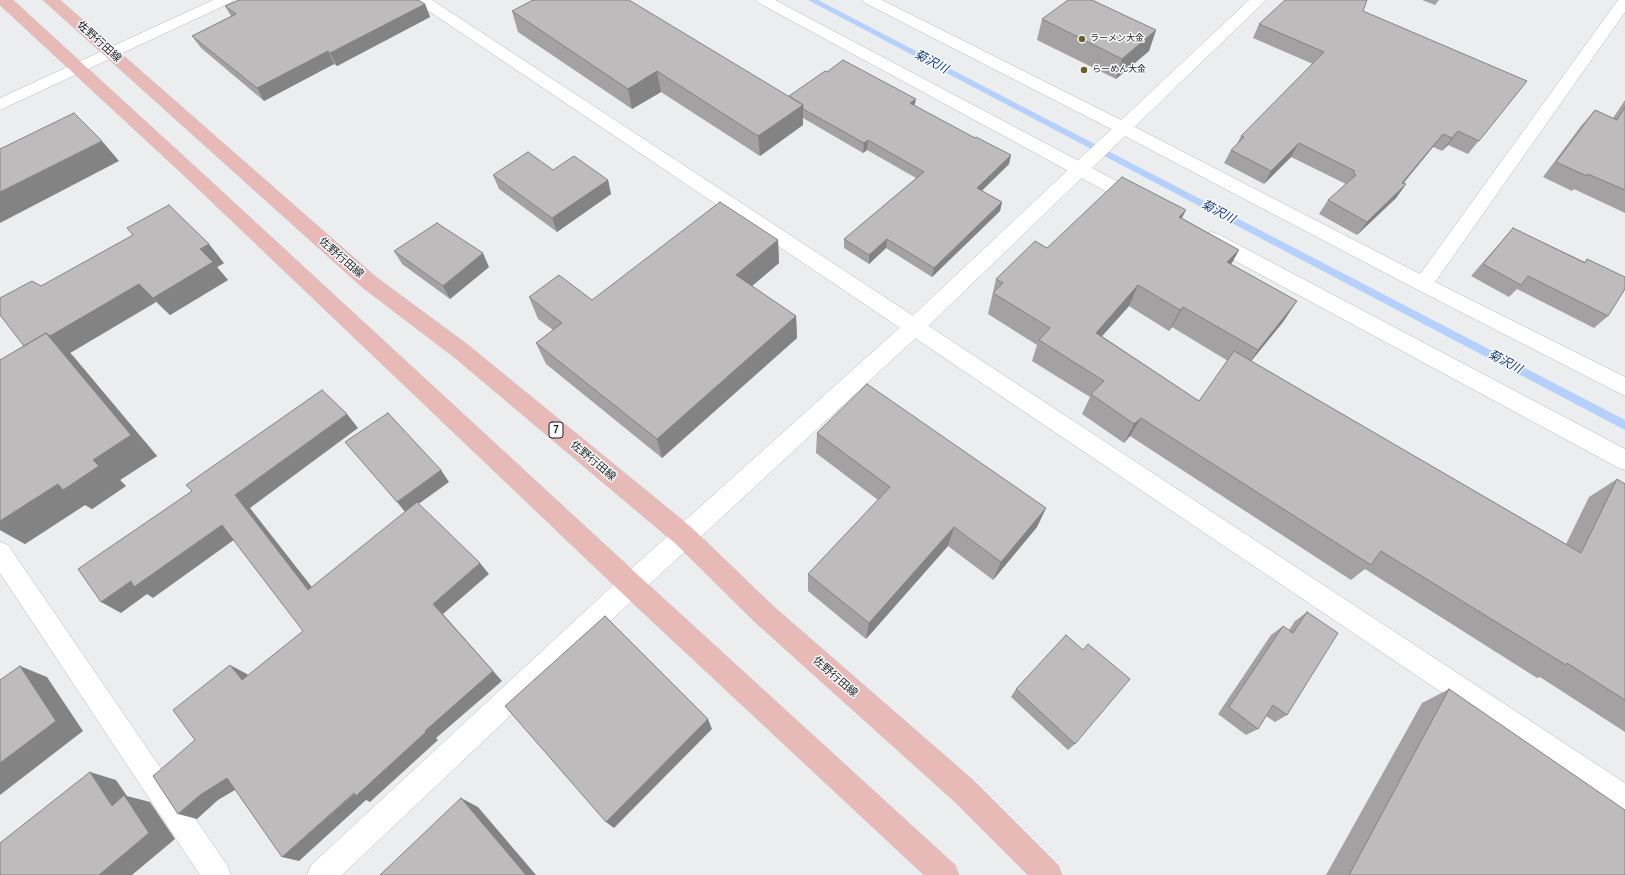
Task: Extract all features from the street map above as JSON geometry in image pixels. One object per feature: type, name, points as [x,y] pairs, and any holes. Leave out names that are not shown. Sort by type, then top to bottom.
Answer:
[{"type":"main road","points":[[4,0],[945,875]]},
{"type":"main road","name":"佐野行田線","points":[[51,0],[368,282],[461,351],[684,536],[764,614],[964,791],[1048,875]]},
{"type":"street","points":[[0,105],[225,0]]},
{"type":"street","points":[[422,0],[1625,799]]},
{"type":"street","points":[[764,0],[1156,210]]},
{"type":"street","points":[[870,0],[1123,128],[1625,387]]},
{"type":"street","points":[[321,875],[631,584],[914,327],[1258,0]]},
{"type":"street","points":[[1423,284],[1625,1]]},
{"type":"street","points":[[1198,232],[1625,460]]},
{"type":"street","points":[[0,553],[217,875]]},
{"type":"building","points":[[239,0],[418,0],[425,4],[330,53],[328,51],[257,88],[192,36],[236,14],[225,6]]},
{"type":"building","points":[[533,0],[629,0],[803,105],[758,136],[657,71],[628,89],[512,11]]},
{"type":"building","points":[[1068,0],[1092,0],[1156,30],[1122,59],[1042,19]]},
{"type":"building","points":[[1285,0],[1367,0],[1363,11],[1527,81],[1479,141],[1458,131],[1452,138],[1443,134],[1402,183],[1406,184],[1367,222],[1328,200],[1356,175],[1353,173],[1355,171],[1299,143],[1271,171],[1231,150],[1244,137],[1241,136],[1324,52],[1259,24]]},
{"type":"building","points":[[843,60],[916,99],[910,103],[975,138],[976,137],[1011,155],[977,188],[1002,202],[934,268],[887,239],[869,255],[844,239],[924,172],[868,140],[864,143],[803,109],[803,105],[789,96]]},
{"type":"building","points":[[1625,107],[1625,190],[1588,174],[1587,176],[1556,162],[1595,110],[1617,120]]},
{"type":"building","points":[[74,113],[102,141],[0,192],[0,149]]},
{"type":"building","points":[[528,152],[553,170],[574,156],[608,180],[552,218],[493,175]]},
{"type":"building","points":[[1122,177],[1186,210],[1179,217],[1239,250],[1227,262],[1297,301],[1258,350],[1183,307],[1180,310],[1138,285],[1096,333],[1199,401],[1234,351],[1581,553],[1617,479],[1625,484],[1625,700],[1567,663],[1566,665],[1381,551],[1371,565],[1141,418],[1134,424],[1091,394],[1104,381],[1039,340],[1050,328],[993,293],[1003,283],[996,279],[1035,241],[1047,248]]},
{"type":"building","points":[[720,202],[778,240],[736,275],[796,316],[657,439],[536,343],[562,323],[529,297],[559,275],[592,300]]},
{"type":"building","points":[[169,205],[209,244],[200,249],[213,262],[153,298],[139,284],[50,336],[46,333],[24,346],[0,315],[0,298],[32,281],[41,286],[133,235],[127,228]]},
{"type":"building","points":[[437,223],[483,253],[443,286],[394,251]]},
{"type":"building","points":[[1513,228],[1585,263],[1587,259],[1625,277],[1625,289],[1608,316],[1528,276],[1521,285],[1483,264]]},
{"type":"building","points":[[46,333],[131,435],[93,460],[99,466],[63,490],[58,484],[0,521],[0,360]]},
{"type":"building","points":[[867,384],[1046,508],[1001,562],[954,527],[869,623],[808,574],[890,487],[817,433]]},
{"type":"building","points":[[322,390],[347,414],[235,495],[308,590],[417,502],[480,563],[433,604],[493,671],[425,731],[426,732],[356,796],[354,793],[282,857],[227,778],[200,795],[178,814],[153,776],[195,740],[173,710],[230,665],[242,680],[303,631],[222,525],[134,587],[131,581],[101,602],[78,569],[192,491],[186,485]]},
{"type":"building","points":[[388,413],[441,470],[397,502],[345,442]]},
{"type":"building","points":[[1307,612],[1338,633],[1287,715],[1273,705],[1258,729],[1229,707],[1283,626],[1293,633]]},
{"type":"building","points":[[605,616],[708,719],[606,822],[505,706]]},
{"type":"building","points":[[1066,635],[1083,650],[1088,644],[1130,679],[1075,744],[1016,689]]},
{"type":"building","points":[[20,666],[56,721],[0,763],[0,680]]},
{"type":"building","points":[[1449,689],[1625,810],[1625,875],[1349,875]]},
{"type":"building","points":[[90,772],[112,806],[124,795],[149,833],[99,875],[0,875],[0,843]]},
{"type":"building","points":[[461,798],[526,875],[380,875]]},
{"type":"waterway","name":"菊沢川","points":[[812,0],[1625,425]]},
{"type":"place","name":"ラーメン大金","points":[[1082,39]]},
{"type":"place","name":"らーめん大金","points":[[1084,70]]}]
